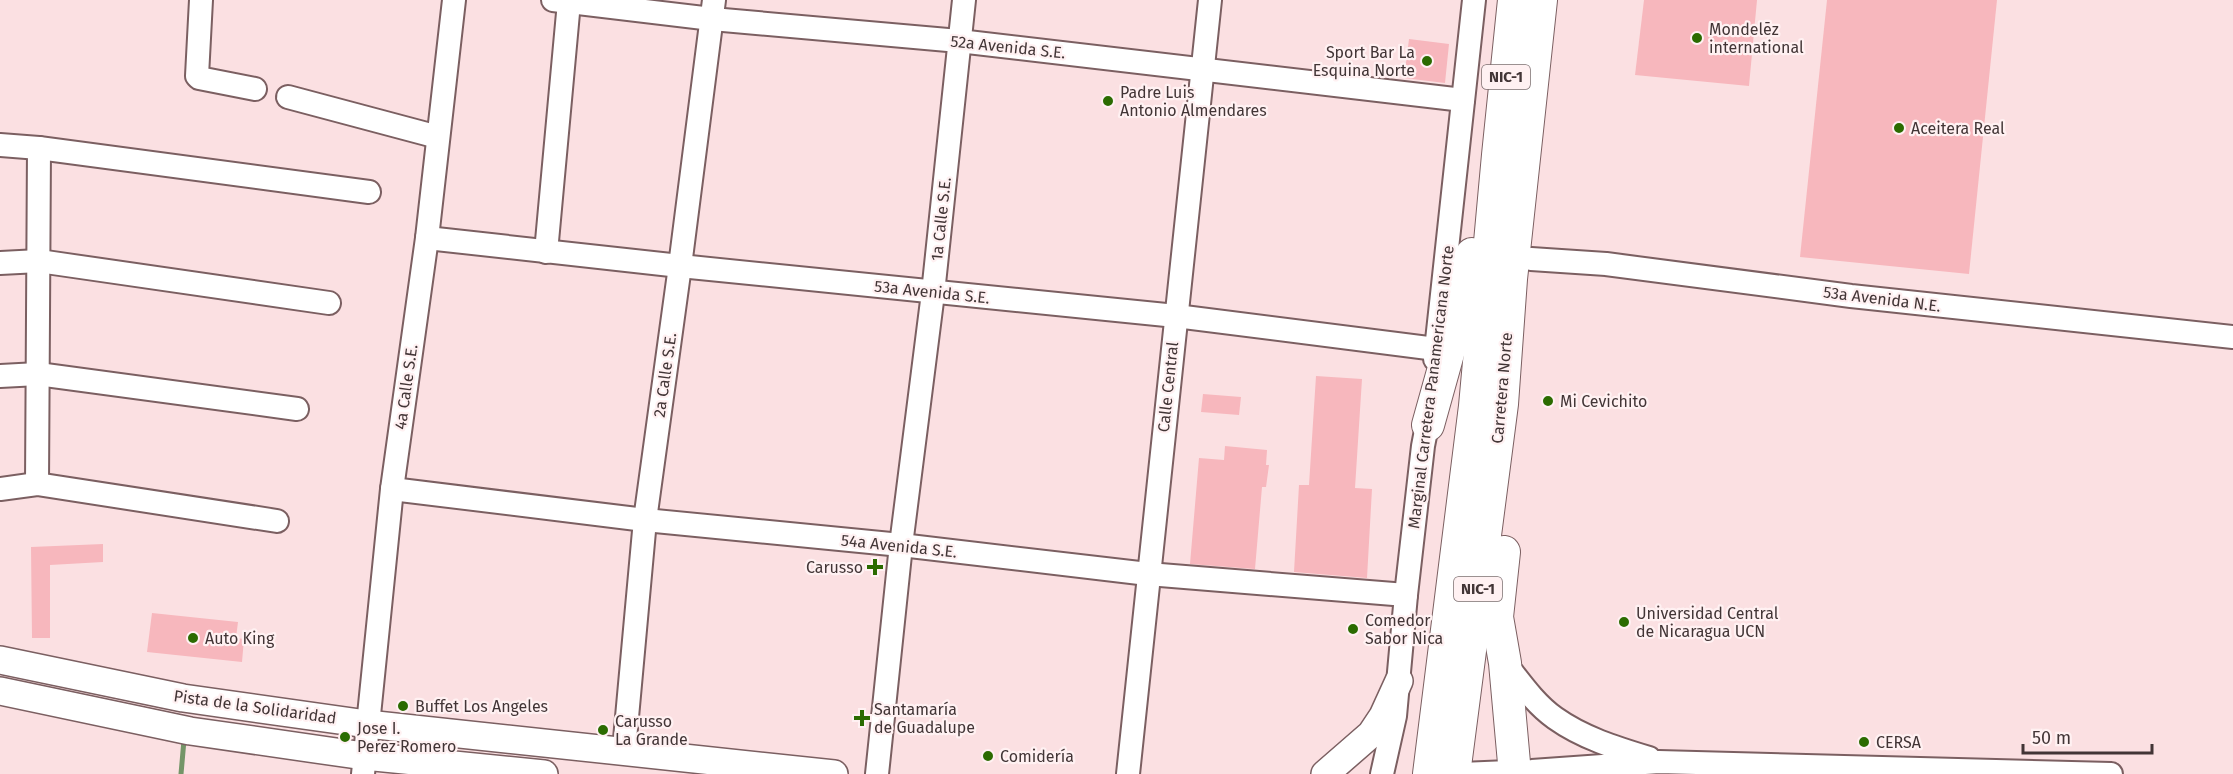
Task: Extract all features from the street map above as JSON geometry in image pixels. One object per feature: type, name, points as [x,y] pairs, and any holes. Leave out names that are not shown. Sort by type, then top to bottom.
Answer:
[{"type":"highway","name":"Carretera Norte","points":[[1454,774],[1488,405],[1498,154],[1532,2]]},
{"type":"highway","name":"Carretera Norte","points":[[1429,774],[1488,405],[1511,279],[1532,2]]},
{"type":"highway","points":[[1515,773],[1505,663],[1497,617],[1523,395],[1541,108],[1532,2]]},
{"type":"highway","points":[[1428,424],[1454,332],[1498,154]]},
{"type":"main road","name":"Pista de la Solidaridad","points":[[0,660],[183,698],[367,724],[834,774]]},
{"type":"main road","points":[[1324,774],[1371,734],[1383,716],[1399,681]]},
{"type":"main road","name":"Pista de la Solidaridad","points":[[0,691],[363,765],[544,774]]},
{"type":"street","points":[[201,0],[197,76],[255,89]]},
{"type":"street","name":"4a Calle S.E.","points":[[363,765],[392,489],[427,238],[454,0]]},
{"type":"street","name":"1a Calle S.E.","points":[[901,545],[933,292],[964,0]]},
{"type":"street","name":"Calle Central","points":[[1128,774],[1210,0]]},
{"type":"street","name":"Marginal Carretera Panamericana Norte","points":[[1382,774],[1395,716],[1406,595],[1423,446],[1428,424],[1474,0]]},
{"type":"street","points":[[546,252],[561,1]]},
{"type":"street","name":"52a Avenida S.E.","points":[[561,1],[713,10],[1463,100]]},
{"type":"street","name":"2a Calle S.E.","points":[[624,750],[645,520],[713,10]]},
{"type":"street","points":[[288,98],[438,137]]},
{"type":"street","points":[[0,145],[39,148],[369,192]]},
{"type":"street","points":[[37,484],[39,148]]},
{"type":"street","name":"53a Avenida S.E.","points":[[427,238],[1176,316],[1436,349]]},
{"type":"street","name":"53a Avenida N.E.","points":[[1531,259],[1606,264],[1851,296],[2233,337]]},
{"type":"street","points":[[0,263],[39,261],[329,303]]},
{"type":"street","points":[[0,376],[38,374],[297,409]]},
{"type":"street","points":[[0,489],[37,484],[277,521]]},
{"type":"street","name":"54a Avenida S.E.","points":[[392,489],[645,520],[901,545],[1148,574],[1406,595]]},
{"type":"street","points":[[877,774],[901,545]]},
{"type":"street","points":[[1505,663],[1530,694],[1553,717],[1597,741],[1659,762]]},
{"type":"street","points":[[1461,774],[1515,773],[1659,762],[2111,774]]},
{"type":"building","name":"Mondelēz international","points":[[1644,0],[1757,0],[1749,86],[1635,75]]},
{"type":"building","name":"Aceitera Real","points":[[1827,0],[1997,0],[1969,274],[1800,257]]},
{"type":"building","name":"Sport Bar La Esquina Norte","points":[[1409,39],[1449,44],[1445,83],[1404,78]]},
{"type":"building","points":[[1316,376],[1362,379],[1355,488],[1372,489],[1367,578],[1294,572],[1299,485],[1309,485]]},
{"type":"building","points":[[1203,394],[1241,397],[1239,415],[1201,412]]},
{"type":"building","points":[[1225,446],[1267,450],[1266,465],[1269,465],[1266,487],[1262,487],[1255,569],[1190,564],[1199,458],[1224,460]]},
{"type":"building","points":[[103,544],[103,562],[50,565],[50,638],[32,638],[31,547]]},
{"type":"building","points":[[152,613],[238,622],[236,638],[244,639],[242,662],[147,652]]},
{"type":"waterway","points":[[181,774],[184,740]]},
{"type":"place","name":"Mondelēz international","points":[[1697,38]]},
{"type":"place","name":"Sport Bar La Esquina Norte","points":[[1427,61]]},
{"type":"place","name":"Padre Luis Antonio Almendares","points":[[1108,101]]},
{"type":"place","name":"Aceitera Real","points":[[1899,128]]},
{"type":"place","name":"Mi Cevichito","points":[[1548,401]]},
{"type":"place","name":"Carusso","points":[[875,567]]},
{"type":"place","name":"Universidad Central de Nicaragua UCN","points":[[1624,622]]},
{"type":"place","name":"Comedor Sabor Nica","points":[[1353,629]]},
{"type":"place","name":"Auto King","points":[[193,638]]},
{"type":"place","name":"Buffet Los Angeles","points":[[403,706]]},
{"type":"place","name":"Santamaría de Guadalupe","points":[[862,718]]},
{"type":"place","name":"Carusso La Grande","points":[[603,730]]},
{"type":"place","name":"Jose I. Perez Romero","points":[[345,737]]},
{"type":"place","name":"CERSA","points":[[1864,742]]},
{"type":"place","name":"Comidería","points":[[988,756]]}]
